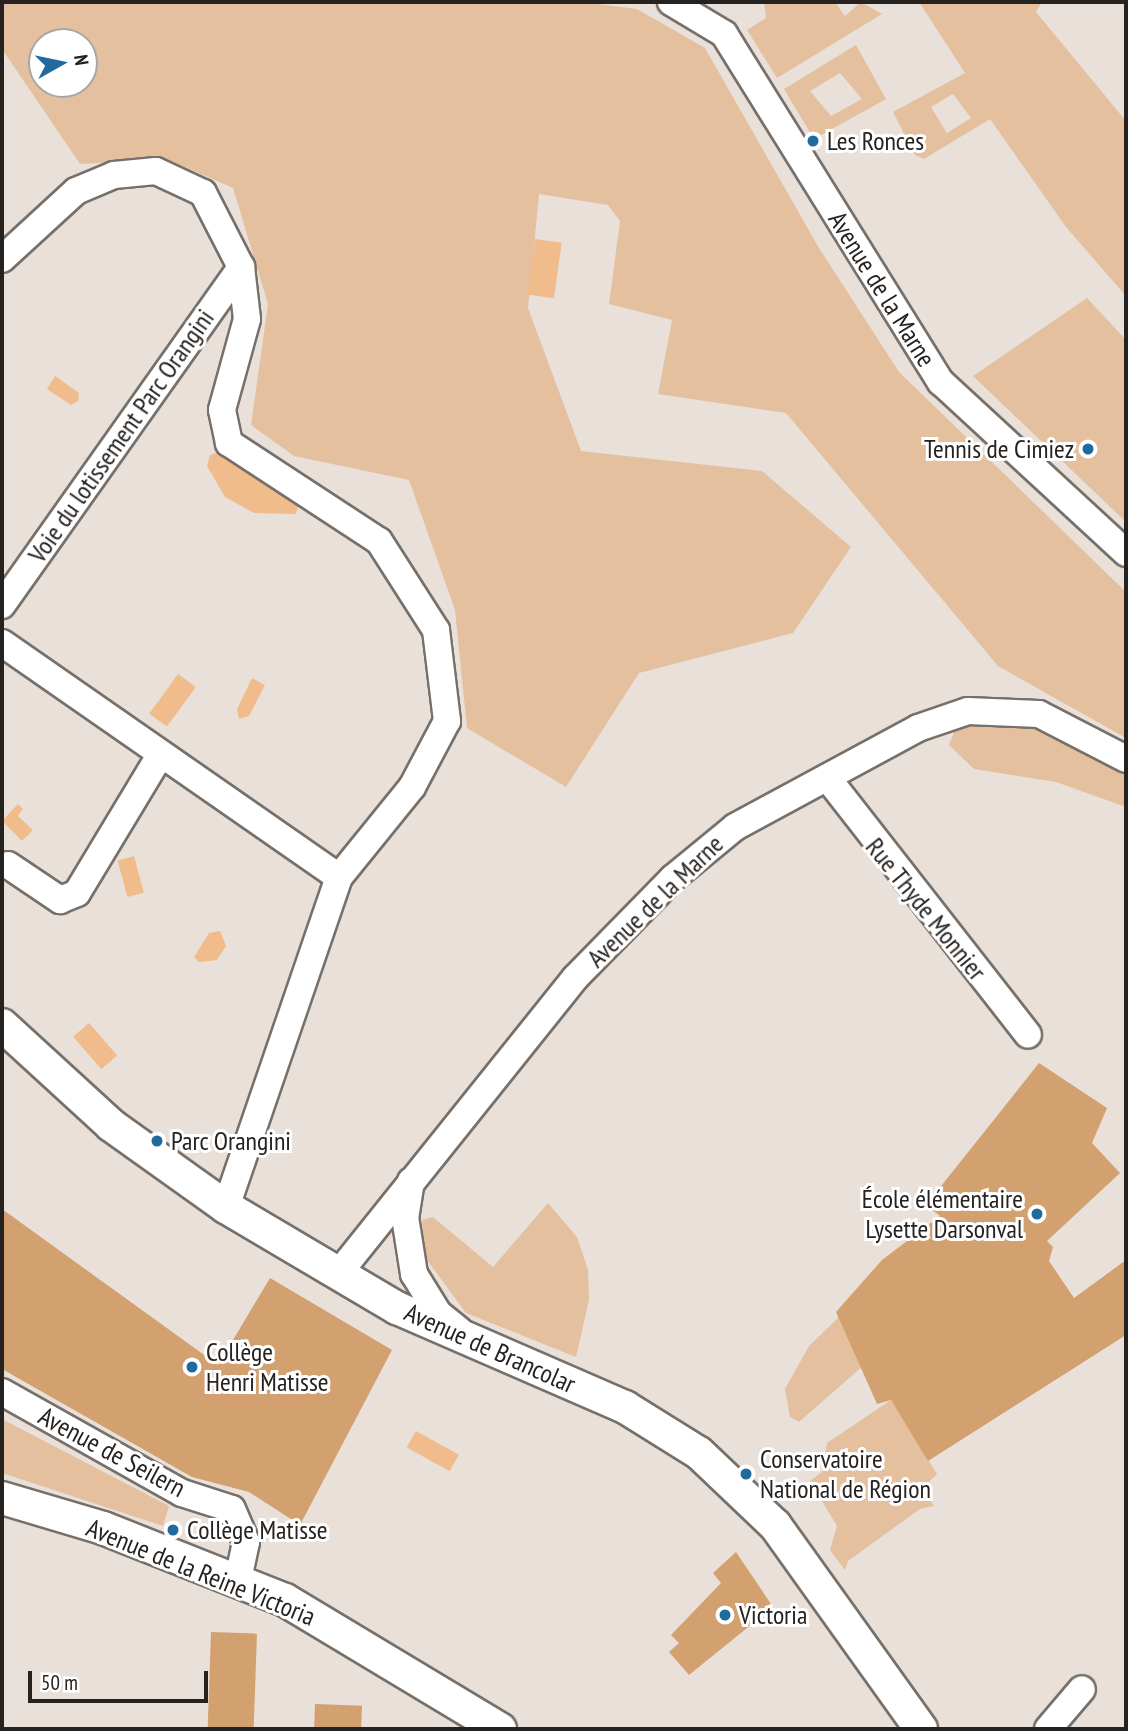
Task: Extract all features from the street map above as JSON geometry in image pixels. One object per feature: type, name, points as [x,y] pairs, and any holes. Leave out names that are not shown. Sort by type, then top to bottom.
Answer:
[{"type":"street","name":"Avenue de la Marne","points":[[671,2],[724,34],[940,382],[1126,552]]},
{"type":"street","name":"Voie du lotissement Parc Orangini","points":[[2,259],[76,191],[114,175],[156,172],[203,193],[241,267],[247,319],[222,410],[229,443],[379,541],[436,630],[447,721],[412,787],[339,877],[226,1207]]},
{"type":"street","name":"Voie du lotissement Parc Orangini","points":[[2,605],[241,267]]},
{"type":"street","points":[[2,643],[339,877]]},
{"type":"street","name":"Avenue de la Marne","points":[[338,1273],[553,1003],[665,885],[735,827],[829,780],[918,728],[968,712],[1038,714],[1126,759]]},
{"type":"street","points":[[8,865],[60,900],[77,893],[161,754]]},
{"type":"street","name":"Rue Thyde Monnier","points":[[829,780],[1028,1035]]},
{"type":"street","name":"Avenue de Brancolar","points":[[2,1025],[111,1125],[226,1207],[338,1273],[474,1342],[625,1407],[739,1486],[775,1525],[921,1729]]},
{"type":"street","name":"Avenue de la Marne","points":[[411,1181],[405,1216],[414,1275],[438,1312],[474,1342]]},
{"type":"street","name":"Avenue de Seilern","points":[[2,1392],[182,1493],[232,1509],[246,1542],[237,1581]]},
{"type":"street","name":"Avenue de la Reine Victoria","points":[[2,1498],[103,1528],[237,1581],[356,1639],[500,1729]]},
{"type":"street","points":[[1048,1729],[1082,1689]]},
{"type":"shaded area","points":[[2,2],[582,2],[637,9],[705,48],[819,248],[899,372],[1126,592],[1126,738],[998,666],[786,413],[658,394],[672,320],[609,304],[620,221],[608,205],[539,194],[528,308],[581,451],[762,471],[851,547],[793,633],[639,673],[566,787],[467,728],[455,610],[409,480],[294,456],[251,425],[268,304],[233,188],[167,159],[80,164],[35,98],[98,98],[98,28],[28,28],[28,87],[2,49]]},
{"type":"shaded area","points":[[764,2],[835,2],[845,16],[861,2],[882,14],[777,78],[747,30],[766,18]]},
{"type":"shaded area","points":[[919,2],[1042,2],[1036,12],[1126,121],[1126,296],[1066,227],[990,119],[924,159],[915,155],[893,112],[965,73]],"holes":[[[953,94],[971,118],[947,133],[931,107]]]},
{"type":"shaded area","points":[[856,45],[886,99],[814,139],[784,89]],"holes":[[[840,73],[862,99],[831,116],[810,91]]]},
{"type":"shaded area","points":[[535,239],[562,243],[554,298],[527,294]]},
{"type":"shaded area","name":"Tennis de Cimiez","points":[[1087,298],[1126,340],[1126,522],[973,376]]},
{"type":"shaded area","points":[[55,376],[79,393],[78,401],[71,405],[47,389]]},
{"type":"shaded area","points":[[225,450],[301,496],[296,514],[254,513],[225,497],[207,466],[210,455]]},
{"type":"shaded area","points":[[178,674],[196,687],[167,727],[149,714]]},
{"type":"shaded area","points":[[252,678],[265,685],[249,716],[239,719],[237,709]]},
{"type":"shaded area","points":[[961,715],[1037,723],[1126,775],[1126,807],[1056,782],[974,769],[949,745]]},
{"type":"shaded area","points":[[18,804],[23,809],[18,816],[33,830],[22,841],[2,821]]},
{"type":"shaded area","points":[[134,856],[144,893],[127,897],[118,860]]},
{"type":"shaded area","points":[[220,931],[226,946],[217,960],[199,962],[194,957],[209,933]]},
{"type":"shaded area","points":[[89,1023],[117,1055],[101,1069],[73,1037]]},
{"type":"shaded area","points":[[548,1203],[577,1237],[588,1270],[589,1300],[576,1357],[466,1313],[424,1256],[422,1220],[433,1217],[493,1267]]},
{"type":"shaded area","points":[[839,1317],[863,1366],[799,1422],[790,1417],[785,1389],[809,1346]]},
{"type":"shaded area","points":[[891,1400],[937,1474],[922,1489],[934,1506],[920,1509],[848,1561],[845,1570],[830,1550],[837,1526],[810,1481],[822,1472],[827,1443]]},
{"type":"shaded area","points":[[2,1419],[169,1506],[163,1526],[2,1473]]},
{"type":"shaded area","points":[[416,1431],[459,1455],[450,1471],[407,1448]]},
{"type":"building","points":[[1039,1063],[1107,1108],[1092,1143],[1120,1173],[1047,1241],[1053,1247],[1049,1261],[1074,1298],[1126,1260],[1126,1335],[928,1461],[891,1400],[877,1404],[836,1312],[882,1260],[940,1216],[926,1205]]},
{"type":"building","name":"Collège Henri Matisse","points":[[2,1209],[218,1365],[270,1278],[392,1350],[300,1525],[249,1492],[192,1477],[2,1369]]},
{"type":"building","name":"Victoria","points":[[736,1552],[773,1607],[689,1675],[669,1652],[679,1643],[671,1635],[721,1583],[713,1573]]},
{"type":"building","points":[[211,1632],[257,1634],[254,1729],[208,1729]]},
{"type":"building","points":[[315,1704],[362,1706],[361,1729],[314,1729]]},
{"type":"place","name":"Les Ronces","points":[[813,141]]},
{"type":"place","name":"Tennis de Cimiez","points":[[1088,449]]},
{"type":"place","name":"Parc Orangini","points":[[157,1141]]},
{"type":"place","name":"École élémentaire Lysette Darsonval","points":[[1037,1214]]},
{"type":"place","name":"Collège Henri Matisse","points":[[192,1367]]},
{"type":"place","name":"Conservatoire National de Région","points":[[746,1474]]},
{"type":"place","name":"Collège Matisse","points":[[173,1530]]},
{"type":"place","name":"Victoria","points":[[725,1615]]}]
